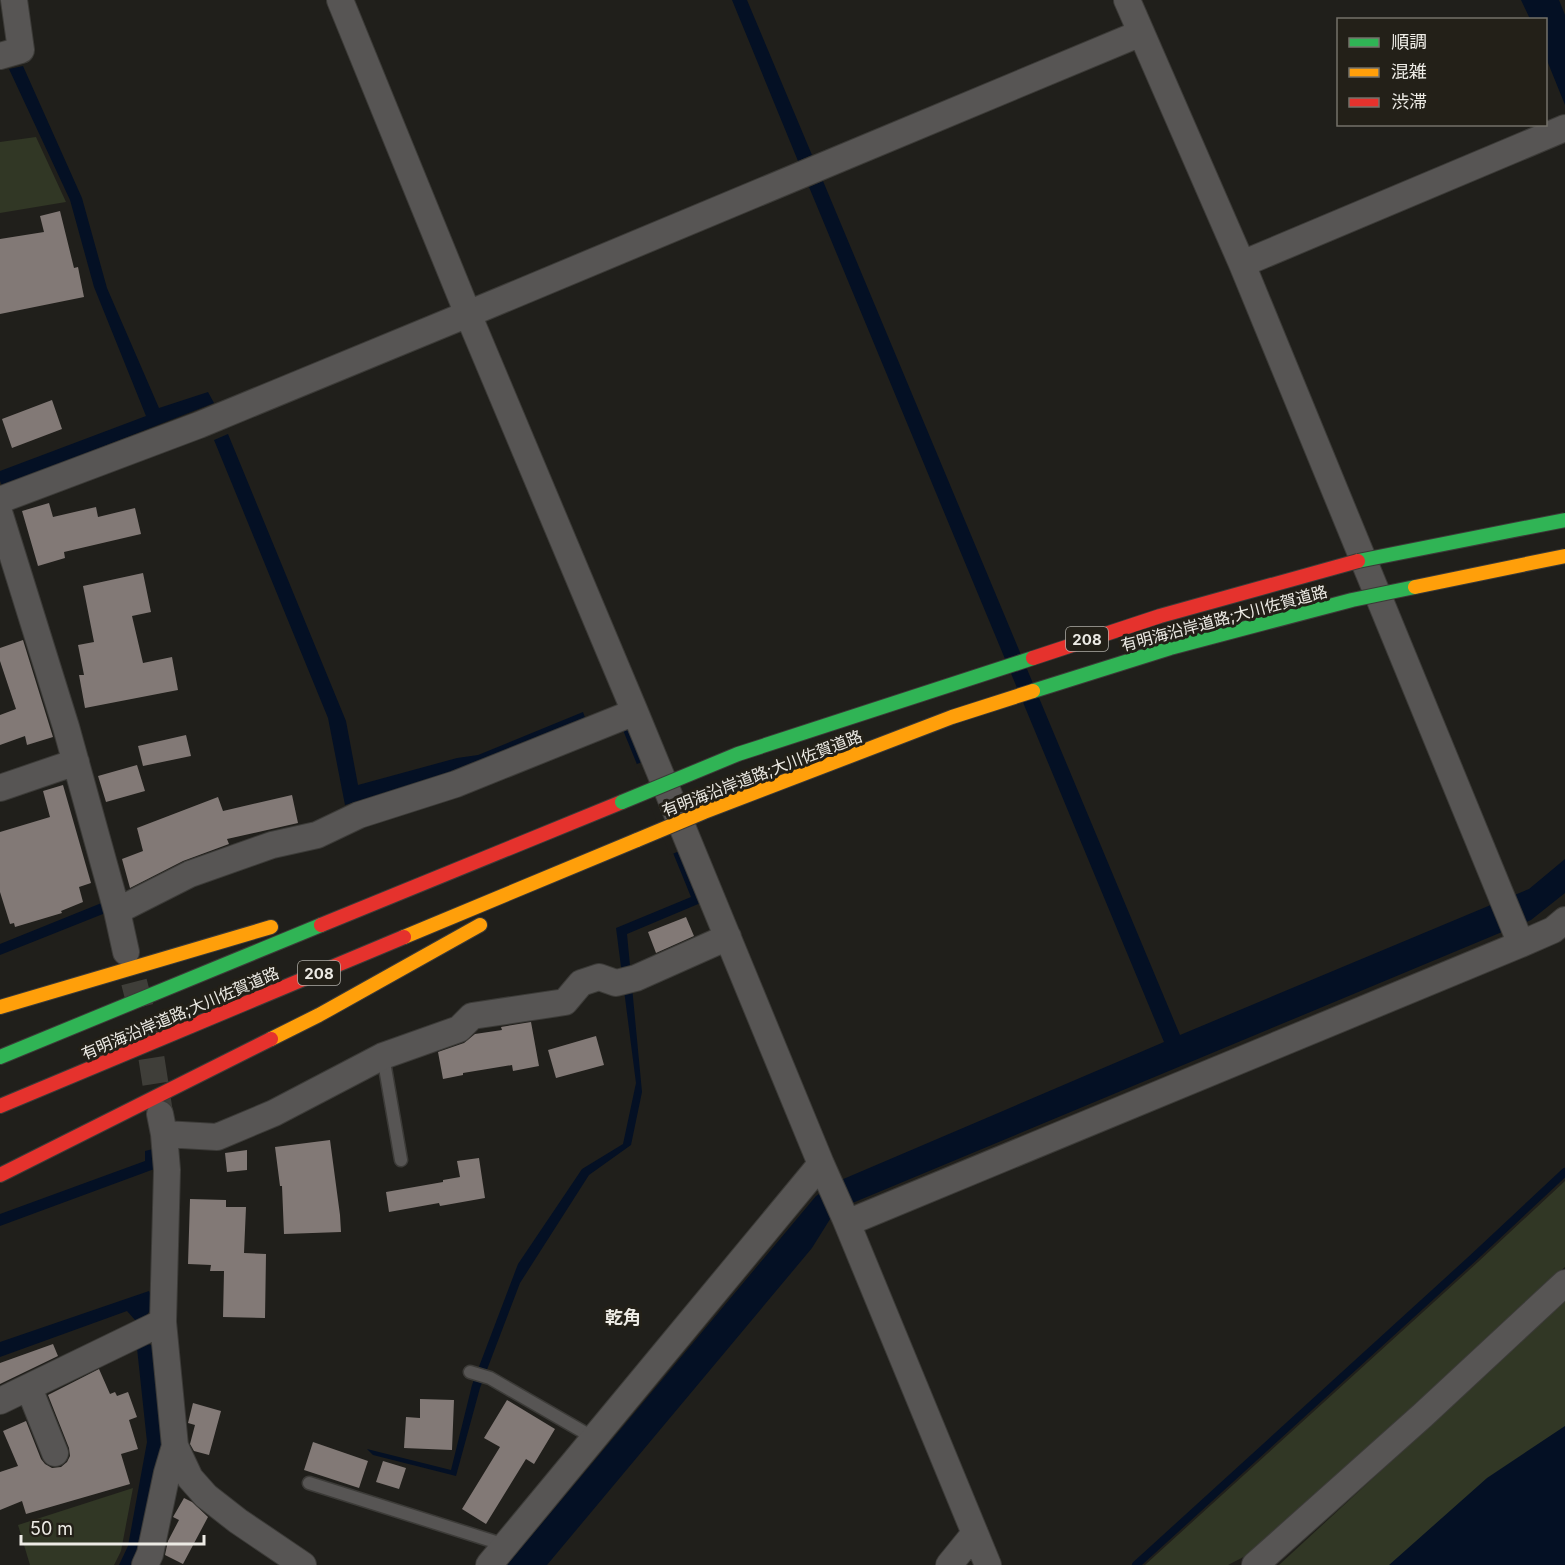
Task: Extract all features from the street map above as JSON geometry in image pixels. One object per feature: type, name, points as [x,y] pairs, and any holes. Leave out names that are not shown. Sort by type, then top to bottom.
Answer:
[{"type":"highway","name":"有明海沿岸道路;大川佐賀道路","points":[[0,1058],[738,754],[1160,616],[1345,564],[1565,520]]},
{"type":"highway","name":"有明海沿岸道路;大川佐賀道路","points":[[0,1106],[704,812],[952,717],[1170,648],[1352,600],[1565,556]]},
{"type":"highway","points":[[306,917],[556,829]]},
{"type":"highway","points":[[511,907],[590,860]]},
{"type":"highway","points":[[0,1175],[319,1015],[491,919]]},
{"type":"highway","points":[[0,1007],[284,923]]},
{"type":"street","points":[[0,56],[21,50],[14,0]]},
{"type":"street","points":[[340,0],[468,314],[988,1565]]},
{"type":"street","points":[[1127,0],[1242,264],[1521,944]]},
{"type":"street","points":[[0,500],[199,425],[1141,33]]},
{"type":"street","points":[[1242,264],[1565,128]]},
{"type":"street","points":[[0,515],[76,762],[126,952]]},
{"type":"street","points":[[117,911],[190,874],[272,845],[317,835],[360,815],[456,784],[635,712]]},
{"type":"street","points":[[0,788],[76,762]]},
{"type":"street","points":[[846,1220],[1521,944],[1553,930],[1565,920]]},
{"type":"street","points":[[303,1565],[238,1521],[206,1496],[190,1478],[175,1446],[163,1322],[167,1170],[162,1124],[217,1137],[274,1113],[383,1056],[459,1029],[472,1017],[565,1002],[581,982],[598,977],[626,980],[728,937]]},
{"type":"street","points":[[489,1565],[594,1438],[824,1172]]},
{"type":"street","points":[[1255,1565],[1423,1415],[1565,1283]]},
{"type":"street","points":[[0,1401],[163,1322]]},
{"type":"street","points":[[29,1388],[56,1453]]},
{"type":"street","points":[[145,1565],[150,1554],[166,1473],[175,1446]]},
{"type":"street","points":[[949,1565],[975,1533]]},
{"type":"lane","points":[[383,1056],[401,1160]]},
{"type":"lane","points":[[470,1372],[490,1378],[594,1438]]},
{"type":"lane","points":[[309,1483],[506,1545]]},
{"type":"green space","points":[[36,137],[66,202],[0,213],[0,142]]},
{"type":"green space","points":[[1565,1181],[1565,1267],[1261,1548],[1228,1565],[1145,1565],[1478,1262]]},
{"type":"green space","points":[[1565,1301],[1565,1456],[1431,1565],[1279,1565]]},
{"type":"green space","points":[[133,1488],[121,1551],[114,1565],[30,1565],[18,1525]]},
{"type":"water","points":[[732,0],[747,0],[812,155],[798,161]]},
{"type":"water","points":[[1521,0],[1559,0],[1565,15],[1565,105],[1547,60],[1547,18],[1530,18]]},
{"type":"water","points":[[23,66],[82,198],[107,288],[159,408],[208,392],[214,403],[2,486],[0,471],[146,416],[94,287],[70,200],[9,69]]},
{"type":"water","points":[[823,181],[1180,1035],[1529,889],[1565,859],[1565,893],[1531,920],[850,1204],[832,1216],[812,1248],[547,1565],[507,1565],[816,1196],[841,1180],[1164,1042],[809,187]]},
{"type":"water","points":[[228,434],[346,721],[358,785],[457,758],[478,755],[583,712],[587,723],[481,764],[345,805],[328,718],[214,440]]},
{"type":"water","points":[[631,727],[703,902],[627,934],[642,1092],[631,1145],[589,1175],[520,1283],[480,1388],[456,1476],[373,1455],[367,1449],[451,1470],[472,1385],[518,1264],[582,1169],[623,1144],[636,1083],[616,928],[691,897],[623,730]]},
{"type":"water","points":[[104,902],[108,912],[0,955],[0,944]]},
{"type":"water","points":[[157,1148],[157,1168],[0,1226],[0,1214],[145,1161],[145,1151]]},
{"type":"water","points":[[149,1291],[155,1304],[143,1320],[135,1320],[127,1311],[0,1357],[0,1342]]},
{"type":"water","points":[[146,1343],[155,1347],[163,1444],[133,1565],[119,1565],[128,1546],[147,1442],[137,1348]]},
{"type":"water","points":[[1565,1426],[1565,1565],[1389,1565],[1487,1478]]},
{"type":"pier","points":[[648,760],[684,849],[670,855],[634,765]]},
{"type":"building","points":[[60,211],[74,268],[78,267],[84,297],[0,314],[0,239],[44,232],[40,216]]},
{"type":"building","points":[[52,400],[62,429],[12,448],[2,419]]},
{"type":"building","points":[[49,503],[53,517],[96,507],[98,517],[135,508],[141,534],[64,552],[65,558],[38,566],[22,511]]},
{"type":"building","points":[[143,573],[151,612],[132,616],[143,663],[172,657],[178,690],[85,708],[79,675],[84,675],[78,645],[94,642],[83,586]]},
{"type":"building","points":[[23,640],[53,737],[27,745],[25,736],[0,745],[0,715],[16,709],[0,661],[0,648]]},
{"type":"building","points":[[186,735],[191,756],[143,766],[138,746]]},
{"type":"building","points":[[137,765],[145,791],[106,802],[98,776]]},
{"type":"building","points":[[63,785],[91,883],[79,887],[83,902],[61,911],[62,913],[15,927],[14,923],[10,924],[0,892],[0,832],[50,817],[43,791]]},
{"type":"building","points":[[292,795],[298,823],[227,839],[229,844],[183,861],[130,888],[122,859],[143,851],[137,828],[218,797],[223,811]]},
{"type":"building","points":[[686,917],[694,936],[656,953],[648,932]]},
{"type":"building","points":[[531,1022],[539,1066],[513,1071],[512,1065],[463,1073],[463,1075],[443,1079],[438,1052],[464,1043],[475,1034]]},
{"type":"building","points":[[596,1036],[604,1065],[556,1078],[548,1050]]},
{"type":"building","points":[[330,1140],[341,1232],[284,1234],[282,1186],[280,1186],[275,1147]]},
{"type":"building","points":[[247,1150],[247,1170],[227,1172],[225,1153]]},
{"type":"building","points":[[479,1158],[485,1198],[389,1212],[386,1192],[460,1177],[457,1161]]},
{"type":"building","points":[[190,1199],[226,1200],[226,1207],[246,1207],[244,1253],[266,1254],[265,1318],[223,1317],[224,1271],[210,1271],[211,1265],[188,1264]]},
{"type":"building","points":[[53,1344],[58,1356],[0,1384],[0,1363]]},
{"type":"building","points":[[99,1369],[110,1394],[115,1392],[117,1396],[128,1392],[137,1417],[129,1420],[138,1449],[121,1454],[130,1484],[26,1514],[22,1501],[0,1510],[0,1472],[18,1466],[3,1431],[26,1421],[41,1459],[52,1468],[61,1467],[70,1456],[69,1448],[48,1395]]},
{"type":"building","points":[[420,1399],[454,1400],[452,1450],[404,1448],[406,1417],[420,1418]]},
{"type":"building","points":[[507,1400],[555,1429],[534,1464],[526,1459],[486,1524],[462,1509],[500,1447],[484,1438]]},
{"type":"building","points":[[193,1403],[221,1411],[209,1455],[194,1451],[190,1444],[195,1425],[188,1423]]},
{"type":"building","points":[[313,1442],[368,1461],[359,1488],[304,1470]]},
{"type":"building","points":[[383,1461],[406,1468],[399,1489],[376,1482]]},
{"type":"building","points":[[184,1498],[192,1502],[208,1517],[183,1564],[165,1555],[168,1541],[179,1520],[173,1517]]},
{"type":"waterway","points":[[1136,1565],[1565,1172]]},
{"type":"tunnel","points":[[134,982],[148,1036],[160,1113]]},
{"type":"traffic: fast","points":[[1358,561],[1565,520]]},
{"type":"traffic: fast","points":[[1033,691],[1170,648],[1352,600],[1415,587]]},
{"type":"traffic: fast","points":[[622,802],[738,754],[1033,658]]},
{"type":"traffic: fast","points":[[0,1057],[321,925]]},
{"type":"traffic: slow","points":[[1415,587],[1565,556]]},
{"type":"traffic: slow","points":[[637,840],[952,717],[1033,691]]},
{"type":"traffic: slow","points":[[404,937],[637,840]]},
{"type":"traffic: slow","points":[[271,1039],[319,1015],[480,925]]},
{"type":"traffic: slow","points":[[0,1007],[271,927]]},
{"type":"traffic: jam","points":[[1033,658],[1160,616],[1358,561]]},
{"type":"traffic: jam","points":[[321,925],[622,802]]},
{"type":"traffic: jam","points":[[0,1106],[404,937]]},
{"type":"traffic: jam","points":[[0,1175],[271,1039]]},
{"type":"district","name":"乾角","points":[[623,1317]]}]
